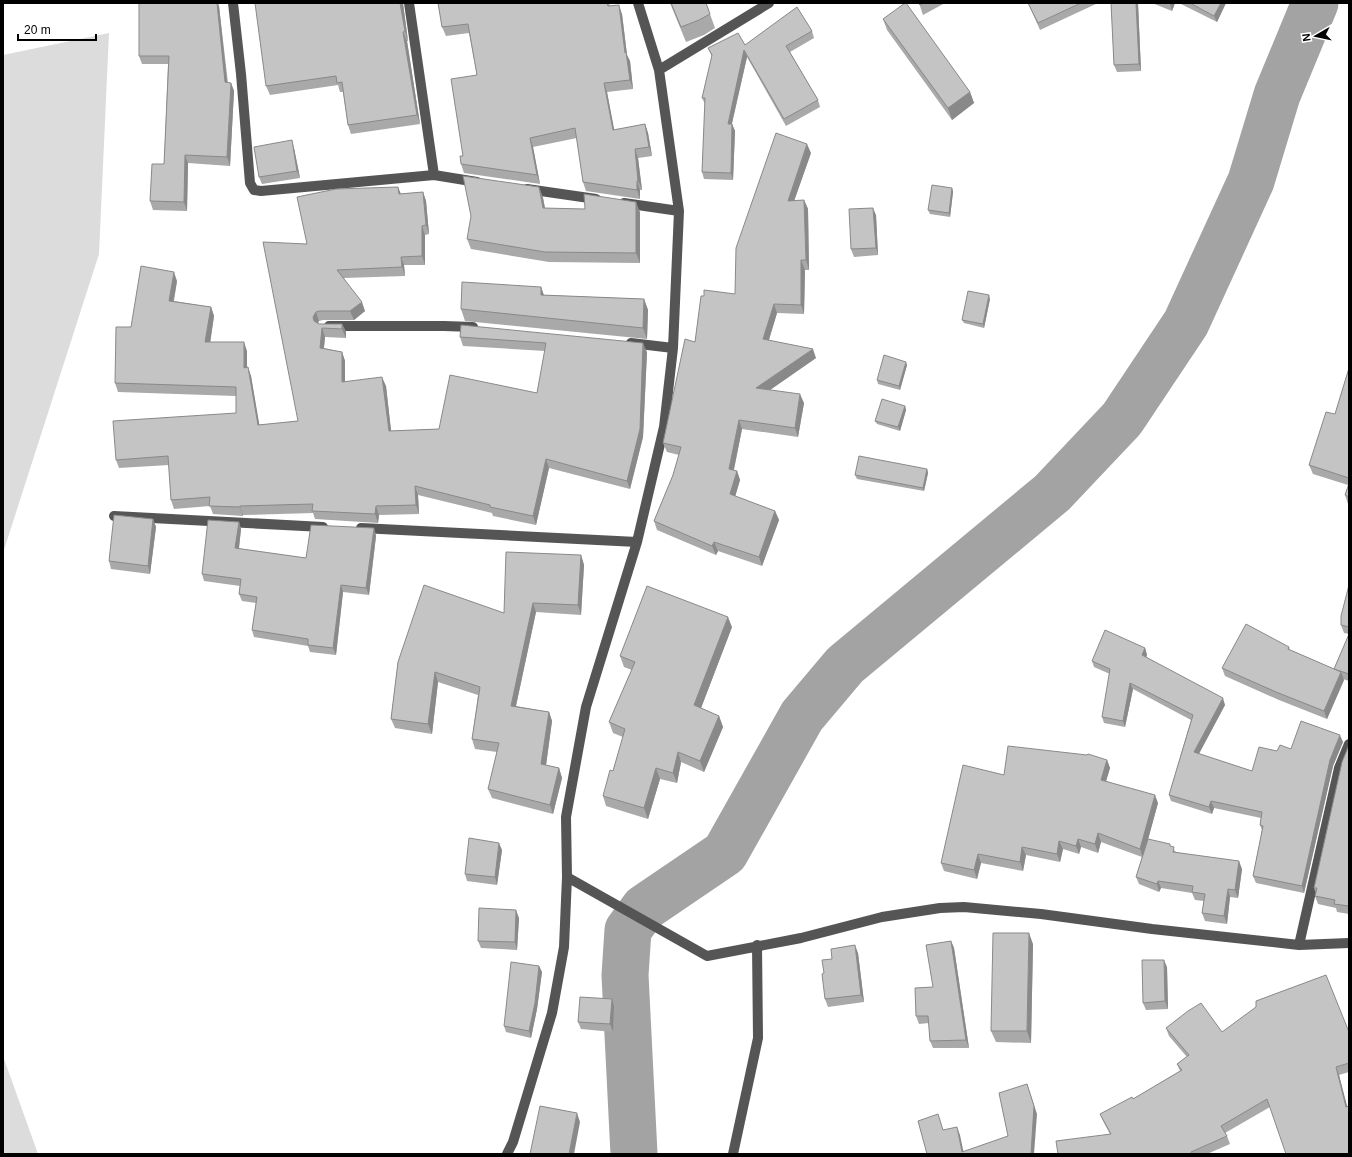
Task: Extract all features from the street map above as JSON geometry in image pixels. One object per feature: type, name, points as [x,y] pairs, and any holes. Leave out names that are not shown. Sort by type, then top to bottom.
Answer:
[{"type":"street","points":[[233,3],[242,74],[250,183],[254,190],[261,191],[434,175],[488,183]]},
{"type":"street","points":[[409,3],[434,175]]},
{"type":"street","points":[[507,1154],[513,1142],[552,1013],[564,947],[567,877],[566,817],[586,707],[637,542],[664,427],[673,348],[679,211],[659,70],[638,3]]},
{"type":"street","points":[[659,70],[769,3]]},
{"type":"street","points":[[518,188],[679,211]]},
{"type":"street","points":[[323,326],[444,326],[487,328]]},
{"type":"street","points":[[619,342],[673,348]]},
{"type":"street","points":[[114,516],[336,527]]},
{"type":"street","points":[[352,528],[637,542]]},
{"type":"street","points":[[1299,945],[1339,768],[1349,744]]},
{"type":"street","points":[[567,877],[707,956],[757,945],[801,938],[882,917],[940,908],[964,907],[1041,914],[1152,930],[1299,945],[1349,943]]},
{"type":"street","points":[[733,1154],[758,1038],[757,945]]},
{"type":"shaded area","points":[[109,33],[99,254],[3,553],[3,55]]},
{"type":"shaded area","points":[[3,1056],[38,1154],[3,1154]]},
{"type":"building","points":[[139,3],[217,3],[225,82],[231,83],[227,157],[185,155],[184,202],[150,201],[152,164],[164,164],[169,56],[139,56]]},
{"type":"building","points":[[255,3],[400,3],[405,31],[403,32],[417,115],[348,125],[342,82],[337,83],[336,76],[266,86]]},
{"type":"building","points":[[438,3],[607,3],[608,6],[619,5],[630,80],[604,83],[613,130],[645,124],[649,147],[635,149],[638,181],[637,190],[583,182],[575,128],[530,138],[537,175],[461,164],[460,156],[463,156],[451,79],[477,75],[468,24],[442,27]]},
{"type":"building","points":[[671,3],[706,3],[710,14],[681,27]]},
{"type":"building","points":[[905,3],[970,92],[948,108],[883,19]]},
{"type":"building","points":[[1028,3],[1081,3],[1038,23]]},
{"type":"building","points":[[1111,3],[1136,3],[1139,64],[1114,65]]},
{"type":"building","points":[[1190,3],[1221,3],[1214,16]]},
{"type":"building","points":[[797,7],[812,31],[786,46],[818,100],[784,119],[744,50],[728,124],[732,124],[731,173],[702,172],[705,98],[702,98],[712,55],[708,48],[738,33],[745,45]]},
{"type":"building","points":[[776,133],[807,144],[788,201],[804,200],[806,260],[801,260],[801,305],[774,304],[763,339],[813,349],[756,388],[800,394],[795,428],[739,420],[729,469],[737,471],[730,494],[775,511],[759,557],[714,542],[712,546],[654,521],[673,475],[681,447],[663,443],[685,339],[695,342],[701,296],[704,296],[704,290],[735,294],[736,248]]},
{"type":"building","points":[[292,140],[297,171],[259,177],[254,147]]},
{"type":"building","points":[[463,176],[539,187],[543,208],[585,209],[584,194],[636,202],[636,253],[545,252],[467,239],[471,216]]},
{"type":"building","points":[[932,185],[952,188],[949,213],[928,210]]},
{"type":"building","points":[[398,187],[399,194],[423,192],[426,225],[422,226],[422,256],[401,257],[402,267],[337,270],[362,302],[350,311],[319,311],[316,312],[313,317],[314,321],[319,324],[342,324],[342,329],[322,328],[320,348],[342,352],[342,382],[382,377],[389,431],[439,429],[450,375],[537,393],[546,343],[460,337],[461,325],[643,343],[640,429],[627,481],[546,459],[533,516],[490,507],[490,505],[415,486],[416,505],[376,506],[375,514],[312,511],[313,504],[240,507],[209,506],[210,497],[171,500],[168,456],[116,460],[113,421],[236,413],[236,387],[115,383],[116,327],[131,327],[141,266],[174,272],[169,301],[211,307],[205,342],[244,342],[244,368],[248,367],[258,425],[298,421],[263,242],[307,244],[297,197],[336,189]]},
{"type":"building","points":[[873,208],[876,248],[851,249],[849,209]]},
{"type":"building","points":[[462,282],[541,287],[541,295],[644,299],[643,328],[461,309]]},
{"type":"building","points":[[968,291],[989,295],[983,324],[962,320]]},
{"type":"building","points":[[884,355],[906,362],[899,386],[877,380]]},
{"type":"building","points":[[1349,368],[1349,478],[1309,465],[1326,412],[1335,414]]},
{"type":"building","points":[[882,399],[905,406],[898,427],[875,421]]},
{"type":"building","points":[[859,456],[927,469],[923,488],[855,475]]},
{"type":"building","points":[[1349,484],[1349,497],[1345,495]]},
{"type":"building","points":[[114,515],[153,519],[148,566],[109,561]]},
{"type":"building","points":[[208,520],[239,522],[235,548],[306,558],[311,525],[374,528],[366,588],[341,585],[333,648],[308,645],[308,639],[252,630],[257,597],[239,594],[241,579],[202,574]]},
{"type":"building","points":[[506,552],[581,555],[578,605],[533,603],[511,706],[549,712],[541,764],[559,768],[550,805],[488,789],[499,743],[472,739],[480,687],[435,672],[428,724],[391,719],[398,662],[424,585],[504,613]]},
{"type":"building","points":[[1349,585],[1349,627],[1341,625],[1341,616]]},
{"type":"building","points":[[647,586],[728,617],[694,705],[719,716],[700,761],[678,752],[673,773],[656,768],[644,808],[603,796],[610,770],[613,771],[625,729],[609,722],[635,662],[620,656]]},
{"type":"building","points":[[1246,624],[1289,647],[1288,649],[1341,672],[1324,711],[1222,668]]},
{"type":"building","points":[[1105,630],[1145,648],[1142,655],[1223,698],[1194,752],[1252,771],[1259,747],[1277,751],[1280,745],[1291,749],[1301,721],[1340,735],[1330,760],[1302,886],[1253,876],[1263,826],[1260,825],[1262,812],[1211,801],[1209,807],[1169,795],[1193,715],[1130,683],[1123,721],[1102,717],[1110,669],[1092,661]]},
{"type":"building","points":[[1349,634],[1349,674],[1334,669]]},
{"type":"building","points":[[1349,745],[1349,906],[1334,904],[1335,900],[1315,896],[1317,888],[1314,888],[1342,762]]},
{"type":"building","points":[[1008,746],[1088,754],[1107,760],[1101,780],[1155,795],[1140,849],[1098,833],[1095,844],[1078,839],[1076,846],[1059,841],[1057,854],[1022,847],[1020,862],[978,854],[974,870],[941,863],[963,765],[1004,775]]},
{"type":"building","points":[[469,838],[499,843],[495,877],[465,874]]},
{"type":"building","points":[[1148,839],[1170,844],[1170,846],[1174,847],[1173,852],[1239,861],[1235,890],[1228,889],[1224,916],[1202,913],[1205,894],[1192,892],[1193,886],[1158,881],[1157,884],[1136,877]]},
{"type":"building","points":[[479,908],[516,910],[515,942],[478,941]]},
{"type":"building","points":[[993,933],[1029,933],[1027,1031],[991,1031]]},
{"type":"building","points":[[951,941],[966,1040],[930,1041],[928,1016],[916,1016],[915,988],[933,987],[926,945]]},
{"type":"building","points":[[855,945],[861,995],[825,999],[822,960],[832,959],[831,949]]},
{"type":"building","points":[[1142,960],[1164,960],[1165,1001],[1143,1003]]},
{"type":"building","points":[[511,962],[539,966],[535,1003],[529,1031],[504,1026]]},
{"type":"building","points":[[1326,975],[1349,1032],[1349,1063],[1336,1067],[1346,1107],[1349,1106],[1349,1154],[1286,1154],[1267,1099],[1221,1126],[1227,1136],[1191,1152],[1191,1154],[1058,1154],[1056,1141],[1111,1134],[1100,1114],[1132,1097],[1133,1099],[1182,1070],[1177,1064],[1189,1055],[1166,1028],[1188,1011],[1201,1003],[1222,1032],[1256,1007],[1256,1001]]},
{"type":"building","points":[[580,997],[612,999],[610,1024],[578,1022]]},
{"type":"building","points":[[1027,1084],[1034,1106],[1031,1154],[927,1154],[918,1121],[938,1114],[943,1130],[957,1127],[962,1152],[1008,1136],[999,1093]]},
{"type":"building","points":[[540,1106],[577,1113],[569,1154],[530,1154]]},
{"type":"waterway","points":[[634,1154],[625,975],[628,930],[644,908],[725,853],[802,716],[845,665],[1052,493],[1122,419],[1186,323],[1251,181],[1277,95],[1315,3]]}]
